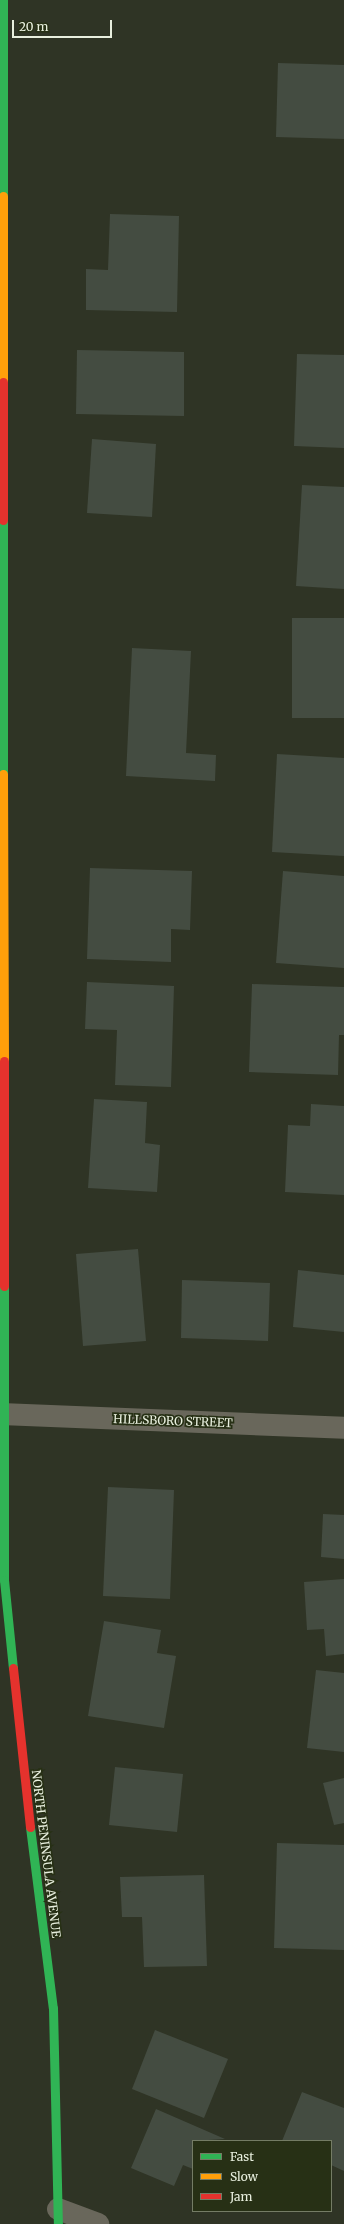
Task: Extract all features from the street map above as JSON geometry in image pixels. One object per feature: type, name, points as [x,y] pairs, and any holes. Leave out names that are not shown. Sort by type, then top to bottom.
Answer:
[{"type":"street","name":"NORTH PENINSULA AVENUE","points":[[3,0],[1,1414],[4,1580],[33,1856],[53,2008],[58,2216]]},
{"type":"street","name":"HILLSBORO STREET","points":[[1,1414],[344,1428]]},
{"type":"street","points":[[58,2216],[98,2224]]},
{"type":"building","points":[[278,63],[344,65],[344,139],[276,137]]},
{"type":"building","points":[[110,214],[179,216],[177,312],[86,310],[86,269],[108,270]]},
{"type":"building","points":[[77,350],[184,352],[184,416],[76,414]]},
{"type":"building","points":[[297,354],[344,355],[344,448],[294,446]]},
{"type":"building","points":[[92,439],[156,444],[152,517],[87,513]]},
{"type":"building","points":[[302,485],[344,487],[344,589],[296,586]]},
{"type":"building","points":[[292,618],[344,618],[344,718],[292,718]]},
{"type":"building","points":[[132,648],[191,651],[186,753],[216,755],[215,781],[126,776]]},
{"type":"building","points":[[277,754],[344,758],[344,856],[272,852]]},
{"type":"building","points":[[90,868],[192,871],[190,930],[171,929],[171,962],[87,959]]},
{"type":"building","points":[[283,871],[344,876],[344,968],[276,963]]},
{"type":"building","points":[[87,982],[174,986],[171,1087],[115,1085],[117,1030],[85,1029]]},
{"type":"building","points":[[252,984],[344,987],[344,1035],[339,1035],[338,1075],[249,1072]]},
{"type":"building","points":[[94,1099],[147,1102],[145,1143],[160,1145],[157,1192],[88,1188]]},
{"type":"building","points":[[311,1104],[344,1106],[344,1195],[285,1192],[288,1125],[310,1126]]},
{"type":"building","points":[[138,1249],[146,1341],[83,1346],[76,1254]]},
{"type":"building","points":[[298,1270],[344,1275],[344,1332],[293,1327]]},
{"type":"building","points":[[182,1280],[270,1283],[268,1341],[181,1338]]},
{"type":"building","points":[[108,1487],[174,1490],[170,1599],[103,1596]]},
{"type":"building","points":[[323,1514],[344,1515],[344,1559],[321,1557]]},
{"type":"building","points":[[344,1579],[344,1654],[326,1656],[324,1629],[307,1630],[304,1582]]},
{"type":"building","points":[[104,1621],[161,1630],[157,1653],[176,1656],[164,1728],[88,1716]]},
{"type":"building","points":[[316,1670],[344,1673],[344,1752],[307,1748]]},
{"type":"building","points":[[115,1767],[183,1774],[177,1832],[109,1825]]},
{"type":"building","points":[[344,1778],[344,1823],[334,1825],[323,1783]]},
{"type":"building","points":[[277,1843],[344,1845],[344,1950],[274,1948]]},
{"type":"building","points":[[204,1875],[207,1966],[144,1967],[142,1917],[122,1917],[120,1877]]},
{"type":"building","points":[[155,2030],[228,2059],[204,2118],[132,2089]]},
{"type":"building","points":[[302,2092],[344,2108],[344,2171],[332,2165],[332,2140],[282,2140]]},
{"type":"building","points":[[156,2109],[225,2139],[192,2140],[192,2169],[183,2165],[174,2186],[131,2168]]},
{"type":"traffic: fast","points":[[3,0],[3,196]]},
{"type":"traffic: fast","points":[[3,520],[3,774]]},
{"type":"traffic: fast","points":[[4,1286],[4,1580],[13,1668]]},
{"type":"traffic: fast","points":[[30,1827],[53,2008],[58,2224]]},
{"type":"traffic: slow","points":[[3,196],[3,382]]},
{"type":"traffic: slow","points":[[3,774],[4,1061]]},
{"type":"traffic: jam","points":[[3,382],[3,520]]},
{"type":"traffic: jam","points":[[4,1061],[4,1286]]},
{"type":"traffic: jam","points":[[13,1668],[30,1827]]}]
